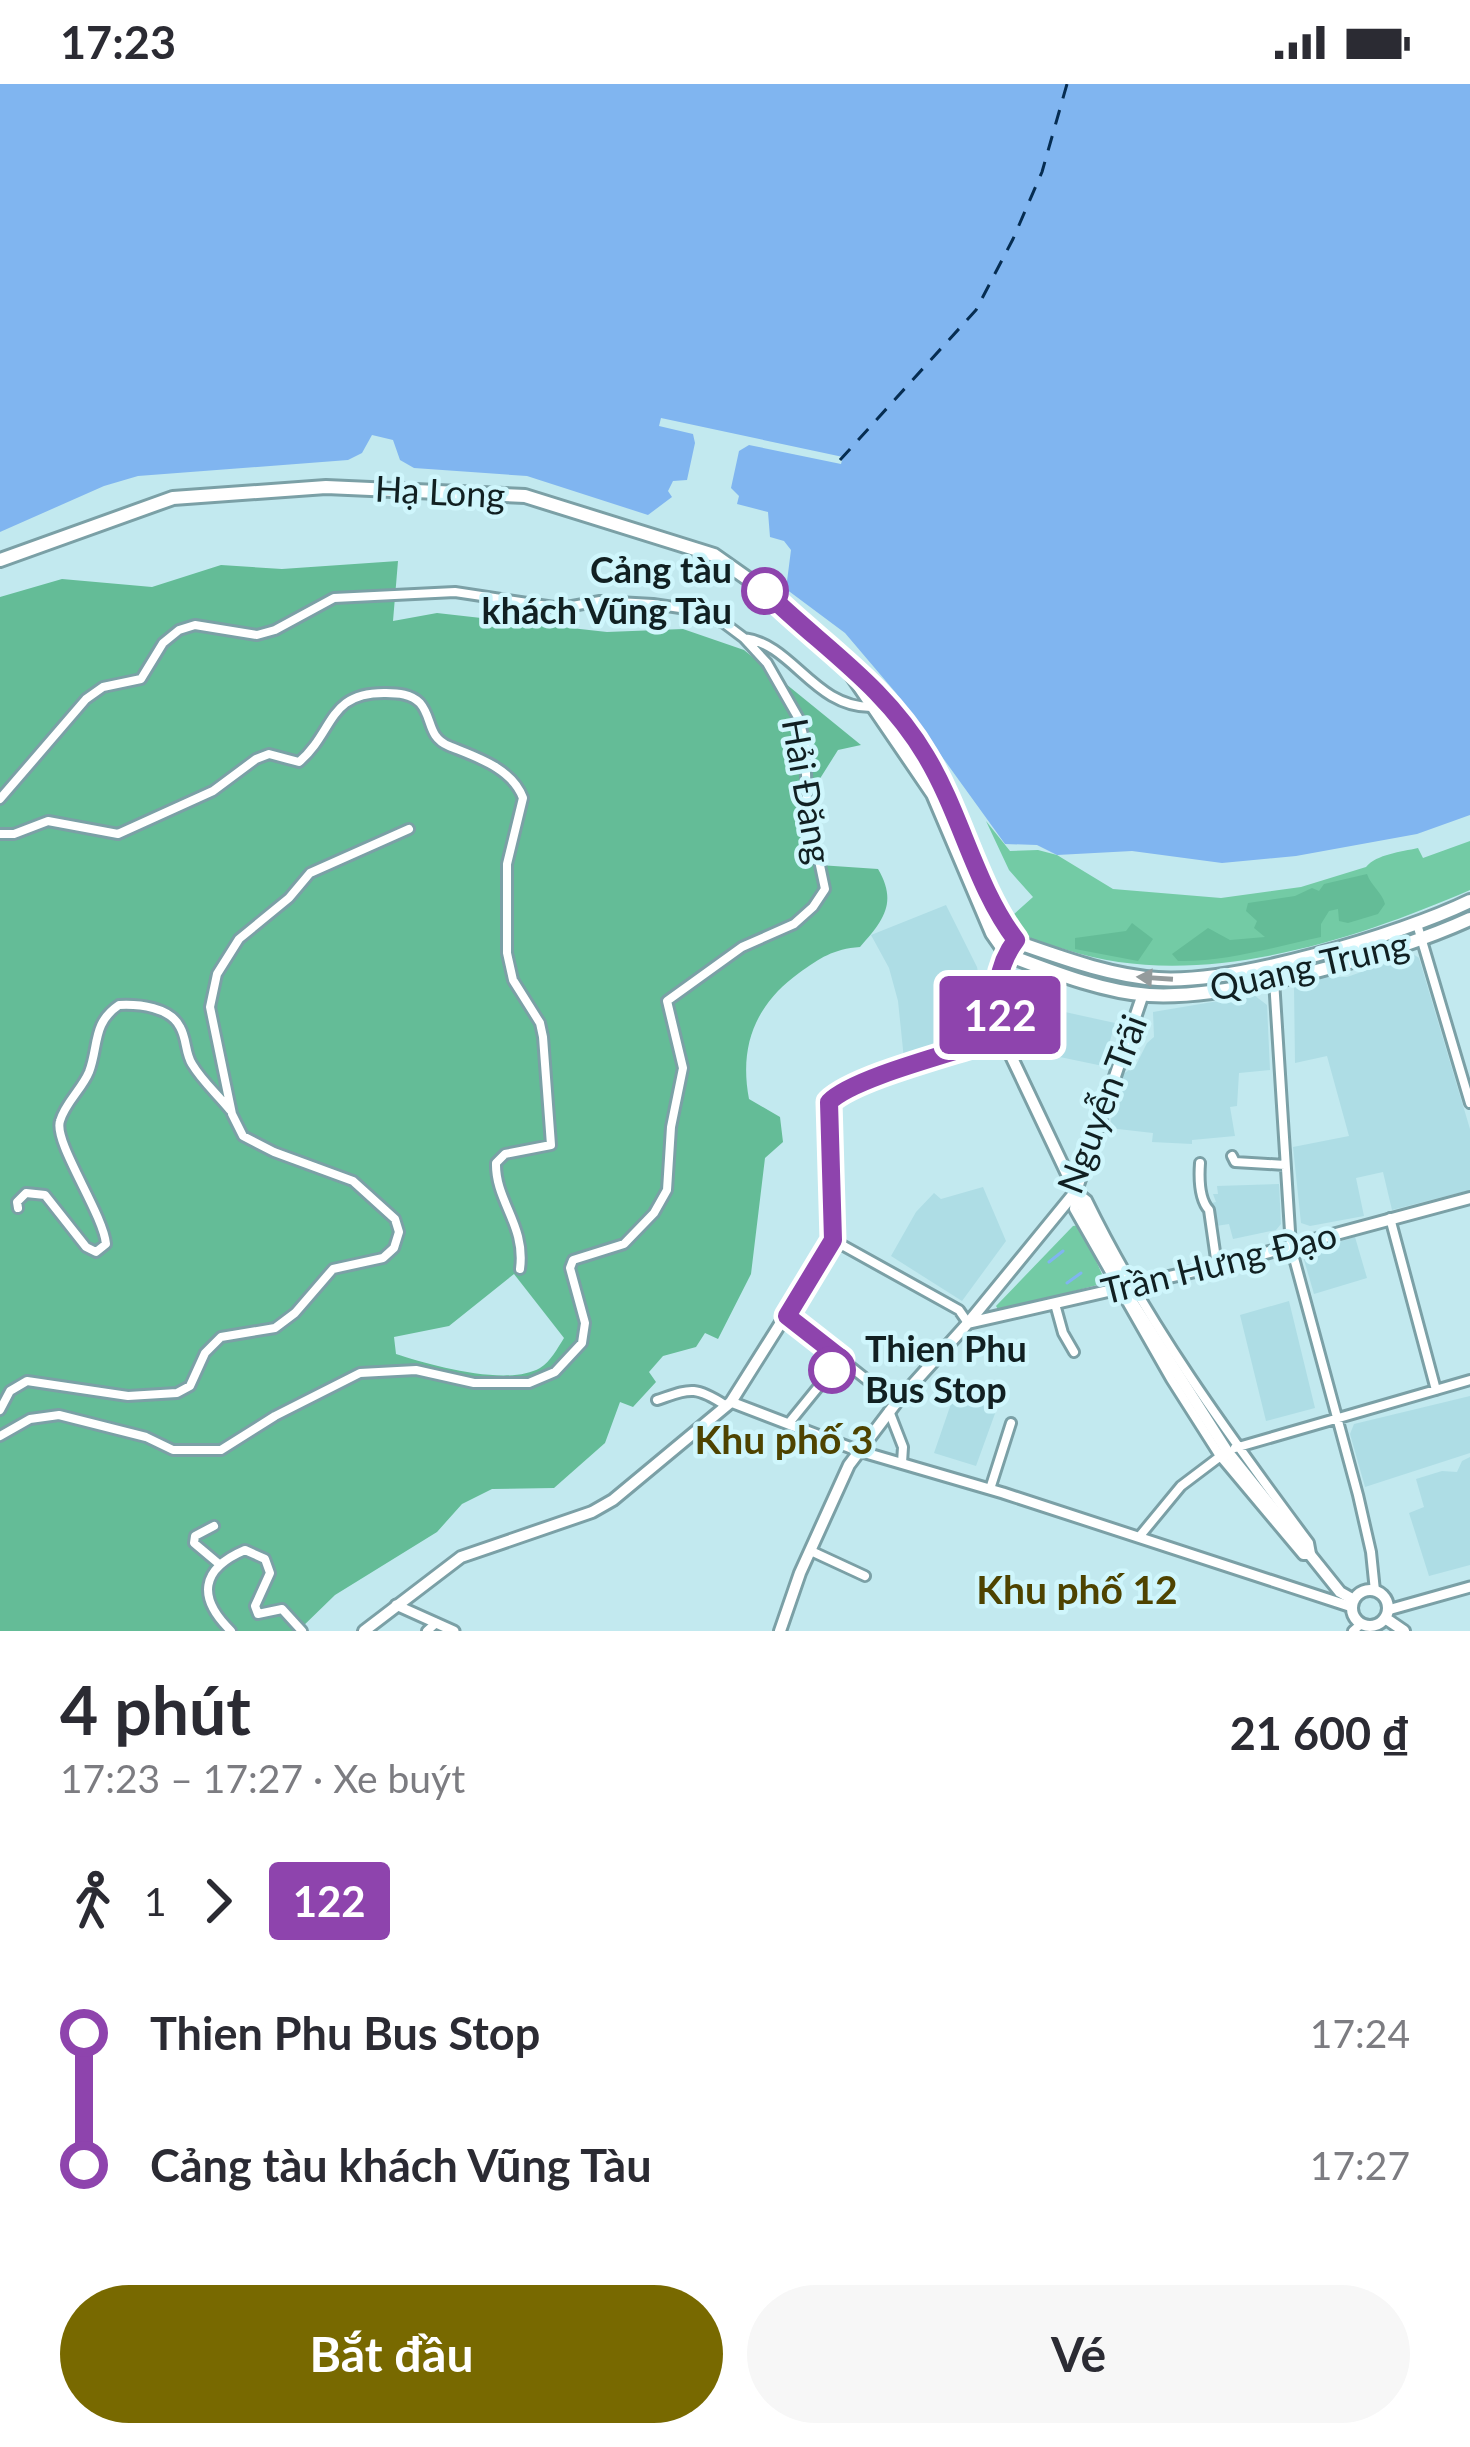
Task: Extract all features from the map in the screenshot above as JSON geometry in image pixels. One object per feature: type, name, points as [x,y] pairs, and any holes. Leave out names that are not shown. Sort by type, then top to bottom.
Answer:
[{"type":"main road","name":"Hạ Long","points":[[0,560],[173,499],[326,487],[525,496],[714,555],[765,591],[856,669],[879,704],[923,750],[985,919],[1006,953]]},
{"type":"main road","name":"Hạ Long","points":[[938,791],[1016,940]]},
{"type":"main road","name":"Quang Trung","points":[[1016,940],[1108,971],[1167,980],[1258,967],[1417,924],[1470,902]]},
{"type":"main road","name":"Quang Trung","points":[[1006,953],[1077,979],[1143,994],[1186,994],[1274,980],[1422,940],[1466,923]]},
{"type":"main road","points":[[1016,940],[996,980],[1002,1036],[1124,1287],[1228,1452],[1353,1603],[1357,1628],[1374,1626],[1386,1614]]},
{"type":"main road","name":"Nguyễn Trãi","points":[[780,1631],[811,1551],[859,1451],[1076,1191],[1143,994]]},
{"type":"main road","points":[[364,1631],[461,1557],[592,1512],[613,1500],[728,1404],[833,1240],[829,1102],[884,1075],[1002,1036]]},
{"type":"main road","name":"Trần Hưng Đạo","points":[[968,1323],[1217,1266],[1470,1198]]},
{"type":"main road","points":[[1353,1603],[1365,1591],[1375,1591],[1383,1596],[1386,1614],[1404,1631]]},
{"type":"street","points":[[0,799],[86,699],[104,687],[141,679],[164,643],[179,630],[195,625],[257,635],[334,598],[455,592],[560,608],[599,601],[687,609],[724,623],[744,638]]},
{"type":"street","name":"Hải Đăng","points":[[744,638],[763,644],[852,708],[879,704]]},
{"type":"street","name":"Hải Đăng","points":[[0,1436],[30,1419],[58,1415],[146,1437],[173,1450],[221,1450],[360,1373],[416,1370],[474,1383],[522,1383],[548,1377],[571,1359],[585,1331],[570,1268],[573,1260],[625,1244],[654,1213],[669,1184],[670,1127],[683,1068],[667,1001],[742,947],[794,924],[814,908],[825,889],[807,804],[805,743],[799,719],[767,663],[744,638]]},
{"type":"street","points":[[0,834],[14,834],[48,820],[118,834],[213,791],[256,759],[269,754],[298,762],[312,751],[332,714],[351,698],[388,693],[412,696],[424,708],[438,741],[491,764],[514,783],[523,798],[507,864],[507,953],[513,980],[543,1037],[545,1099],[553,1134],[551,1144],[505,1154],[496,1163],[496,1176],[522,1243],[520,1269]]},
{"type":"street","points":[[0,1410],[10,1391],[27,1381],[128,1396],[177,1393],[190,1386],[205,1353],[221,1337],[275,1328],[295,1313],[333,1269],[383,1258],[394,1248],[398,1225],[377,1200],[338,1173],[253,1143],[236,1126],[210,1017],[211,998],[224,961],[239,939],[289,898],[310,873],[410,829]]},
{"type":"street","points":[[1417,924],[1470,1102]]},
{"type":"street","points":[[1274,980],[1291,1247],[1363,1514],[1375,1591]]},
{"type":"street","points":[[18,1208],[17,1202],[26,1193],[45,1196],[86,1247],[96,1252],[106,1244],[58,1131],[60,1119],[88,1075],[100,1025],[119,1005],[142,1005],[171,1014],[180,1025],[196,1071],[231,1111]]},
{"type":"street","points":[[1232,1156],[1235,1162],[1285,1165]]},
{"type":"street","points":[[1200,1162],[1217,1266]]},
{"type":"street","points":[[1390,1219],[1436,1390]]},
{"type":"street","points":[[833,1240],[959,1310],[968,1323]]},
{"type":"street","points":[[1055,1304],[1074,1352]]},
{"type":"street","points":[[787,1316],[893,1407],[902,1463]]},
{"type":"street","points":[[789,1423],[842,1359]]},
{"type":"street","points":[[1139,1537],[1181,1486],[1228,1452],[1470,1380]]},
{"type":"street","points":[[657,1400],[701,1389],[728,1404],[859,1451],[1353,1603]]},
{"type":"street","points":[[990,1489],[1011,1423]]},
{"type":"street","points":[[214,1526],[195,1536],[194,1543],[219,1564]]},
{"type":"street","points":[[231,1631],[207,1602],[207,1588],[219,1564],[244,1550],[265,1559],[270,1573],[255,1606],[258,1614],[282,1610],[302,1631]]},
{"type":"street","points":[[811,1551],[865,1576]]},
{"type":"street","points":[[1386,1614],[1470,1587]]},
{"type":"street","points":[[396,1604],[431,1627],[454,1631]]},
{"type":"shaded area","points":[[946,905],[977,967],[988,1030],[904,1059],[898,1001],[889,968],[871,935]]},
{"type":"shaded area","points":[[1413,954],[1419,958],[1470,1129],[1470,1190],[1392,1210],[1383,1172],[1356,1178],[1364,1216],[1310,1226],[1301,1223],[1293,1147],[1349,1136],[1327,1056],[1295,1063],[1294,986],[1323,977],[1347,977]]},
{"type":"shaded area","points":[[1254,995],[1267,1005],[1270,1070],[1239,1073],[1237,1106],[1230,1107],[1235,1136],[1192,1140],[1192,1144],[1152,1142],[1153,1133],[1109,1128],[1122,1075],[1136,1065],[1154,1037],[1153,1012]]},
{"type":"shaded area","points":[[1065,1012],[1115,1023],[1103,1066],[1055,1056]]},
{"type":"shaded area","points":[[1279,1184],[1281,1224],[1276,1230],[1233,1239],[1229,1224],[1216,1226],[1211,1203],[1216,1202],[1217,1186]]},
{"type":"shaded area","points":[[983,1187],[1006,1241],[962,1301],[891,1256],[916,1212],[934,1193],[941,1199]]},
{"type":"shaded area","points":[[1355,1237],[1367,1278],[1314,1294],[1302,1253]]},
{"type":"shaded area","points":[[1289,1301],[1315,1408],[1266,1421],[1240,1315]]},
{"type":"shaded area","points":[[954,1395],[997,1408],[976,1466],[934,1453]]},
{"type":"shaded area","points":[[1470,1396],[1470,1453],[1365,1487],[1350,1434],[1354,1424]]},
{"type":"shaded area","points":[[1470,1457],[1470,1565],[1429,1576],[1409,1513],[1424,1507],[1416,1479],[1457,1472]]},
{"type":"green space","points":[[398,561],[393,621],[437,613],[607,632],[683,629],[744,650],[861,745],[838,750],[804,804],[819,865],[878,869],[887,892],[885,911],[860,947],[827,955],[784,985],[754,1028],[746,1061],[749,1099],[780,1117],[783,1142],[765,1158],[751,1274],[718,1339],[705,1333],[696,1347],[663,1356],[649,1372],[656,1382],[633,1407],[620,1402],[605,1443],[554,1488],[492,1489],[462,1504],[437,1532],[335,1595],[298,1631],[0,1631],[0,597],[62,579],[152,587],[221,565],[282,569]],"holes":[[[514,1274],[564,1338],[540,1368],[489,1375],[396,1354],[394,1337],[449,1326]]]},
{"type":"green space","points":[[986,821],[1010,851],[1057,855],[1113,889],[1221,898],[1301,887],[1366,867],[1390,854],[1418,848],[1423,858],[1470,841],[1470,890],[1374,927],[1272,955],[1167,966],[1116,962],[1047,944],[1016,929],[1013,915],[1033,897],[1009,870]]},
{"type":"green space","points":[[1367,874],[1385,904],[1378,914],[1348,923],[1339,921],[1338,909],[1329,911],[1321,924],[1321,937],[1250,953],[1178,961],[1172,954],[1208,928],[1230,940],[1265,937],[1254,928],[1257,921],[1246,911],[1248,903],[1295,896],[1312,888],[1319,891],[1324,884]]},
{"type":"green space","points":[[1132,923],[1153,939],[1138,961],[1075,949],[1075,938],[1126,931]]},
{"type":"green space","points":[[1080,1225],[1102,1274],[1101,1284],[999,1311],[996,1306],[1073,1226]]},
{"type":"water","points":[[0,84],[1470,84],[1470,815],[1417,834],[1296,856],[1222,863],[1132,851],[1057,855],[1037,845],[1005,844],[896,693],[845,633],[786,589],[791,550],[784,541],[770,537],[768,512],[737,504],[739,496],[731,488],[739,451],[749,445],[841,464],[843,457],[661,418],[659,426],[693,434],[695,443],[687,480],[673,481],[668,491],[672,497],[648,515],[527,476],[414,468],[400,460],[393,440],[372,435],[362,453],[348,460],[138,476],[0,532]]},
{"type":"waterway","points":[[1049,1262],[1063,1251]]},
{"type":"waterway","points":[[1067,1283],[1081,1273]]},
{"type":"ferry route","points":[[840,460],[976,310],[1042,172],[1067,84]]},
{"type":"bus line","name":"122","points":[[765,591],[875,687],[923,750],[1002,921],[1016,940],[1000,962],[996,980],[1002,1036],[884,1075],[829,1102],[833,1240],[787,1316],[842,1359],[832,1370]]},
{"type":"place","name":"Cảng tàu khách Vũng Tàu","points":[[765,591]]},
{"type":"place","name":"Thien Phu Bus Stop","points":[[832,1370]]},
{"type":"district","name":"Khu phố 3","points":[[784,1440]]},
{"type":"district","name":"Khu phố 12","points":[[1077,1590]]}]
